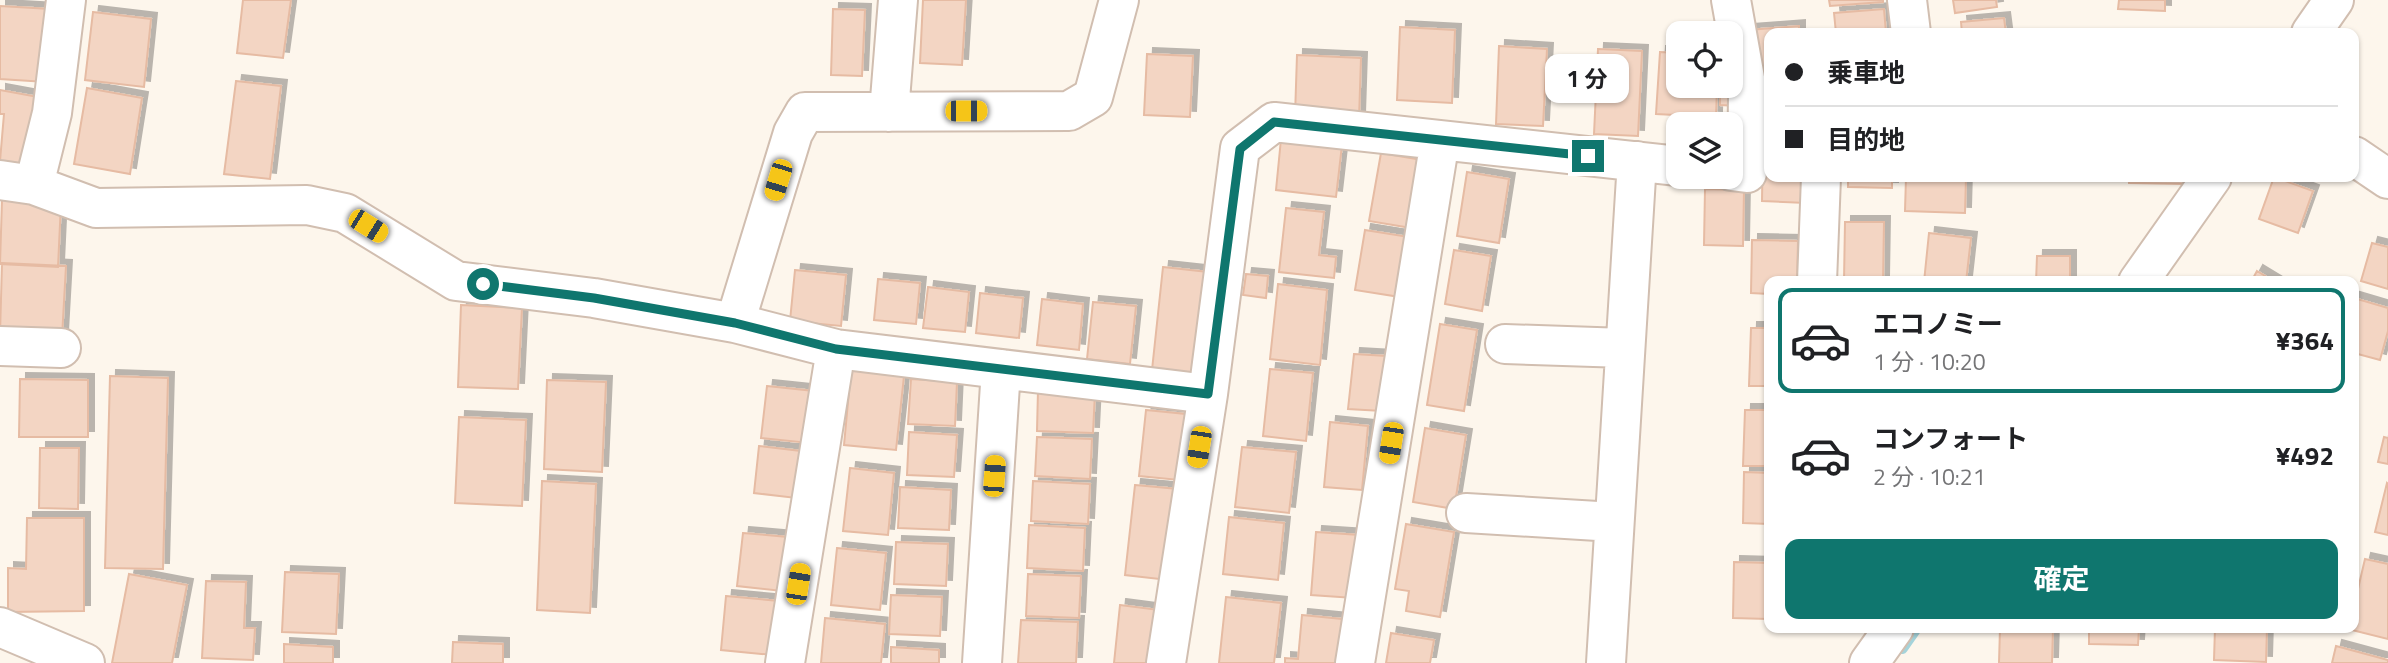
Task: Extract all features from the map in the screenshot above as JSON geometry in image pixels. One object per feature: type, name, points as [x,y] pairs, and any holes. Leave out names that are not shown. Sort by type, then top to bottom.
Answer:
[{"type":"street","points":[[66,0],[52,113],[17,183],[96,208],[307,205],[345,212],[456,281],[594,298],[735,323],[836,349],[1208,394]]},
{"type":"street","points":[[889,112],[898,0]]},
{"type":"street","points":[[735,323],[793,133],[805,112],[1069,111],[1093,97],[1119,0]]},
{"type":"street","points":[[1731,0],[1759,95],[1747,173],[1743,172]]},
{"type":"street","points":[[1907,0],[1910,28]]},
{"type":"street","points":[[2314,28],[2333,0]]},
{"type":"street","points":[[1166,663],[1208,394],[1240,149],[1274,122],[1666,165]]},
{"type":"street","points":[[1355,663],[1440,140]]},
{"type":"street","points":[[2359,159],[2388,179]]},
{"type":"street","points":[[1606,663],[1637,161]]},
{"type":"street","points":[[1817,276],[1821,182]]},
{"type":"street","points":[[2142,276],[2208,182]]},
{"type":"street","points":[[1505,344],[1625,348]]},
{"type":"street","points":[[0,346],[61,348]]},
{"type":"street","points":[[785,663],[836,349]]},
{"type":"street","points":[[982,663],[1001,369]]},
{"type":"street","points":[[1466,513],[1614,522]]},
{"type":"street","points":[[1869,663],[1890,633]]},
{"type":"street","points":[[11,641],[85,663]]},
{"type":"building","points":[[243,0],[291,0],[283,58],[237,53]]},
{"type":"building","points":[[923,0],[966,0],[962,65],[920,63]]},
{"type":"building","points":[[1829,0],[1883,0],[1883,2],[1830,6]]},
{"type":"building","points":[[1953,0],[1996,0],[1997,7],[1955,13]]},
{"type":"building","points":[[2119,0],[2165,0],[2165,11],[2118,9]]},
{"type":"building","points":[[0,6],[50,9],[46,82],[0,79]]},
{"type":"building","points":[[833,9],[865,10],[862,76],[831,75]]},
{"type":"building","points":[[1884,9],[1886,28],[1836,28],[1834,13]]},
{"type":"building","points":[[93,12],[151,19],[144,87],[85,80]]},
{"type":"building","points":[[2004,18],[2005,28],[1962,28],[1961,22]]},
{"type":"building","points":[[1400,27],[1455,30],[1452,103],[1397,100]]},
{"type":"building","points":[[1764,29],[1764,81],[1753,82],[1748,30]]},
{"type":"building","points":[[1499,46],[1547,49],[1543,126],[1496,124]]},
{"type":"building","points":[[1598,49],[1642,51],[1638,136],[1594,134]]},
{"type":"building","points":[[1660,52],[1666,52],[1666,98],[1717,98],[1716,112],[1656,114]]},
{"type":"building","points":[[1147,54],[1193,56],[1190,117],[1144,115]]},
{"type":"building","points":[[1297,55],[1361,58],[1359,119],[1295,116]]},
{"type":"building","points":[[236,81],[281,86],[270,179],[224,174]]},
{"type":"building","points":[[87,88],[142,98],[130,174],[74,164]]},
{"type":"building","points":[[0,90],[49,99],[22,165],[0,161],[4,114],[0,114]]},
{"type":"building","points":[[1720,98],[1735,98],[1738,106],[1720,105]]},
{"type":"building","points":[[1764,136],[1764,182],[1807,182],[1806,203],[1762,201]]},
{"type":"building","points":[[1281,139],[1342,145],[1336,197],[1276,190]]},
{"type":"building","points":[[1381,153],[1428,161],[1417,229],[1369,221]]},
{"type":"building","points":[[1467,172],[1509,179],[1499,243],[1457,236]]},
{"type":"building","points":[[1848,182],[1892,182],[1892,188],[1848,187]]},
{"type":"building","points":[[1906,182],[1966,182],[1965,213],[1905,211]]},
{"type":"building","points":[[2186,182],[2186,184],[2129,183]]},
{"type":"building","points":[[2272,182],[2288,182],[2313,191],[2298,233],[2259,219]]},
{"type":"building","points":[[1705,189],[1744,190],[1743,246],[1704,245]]},
{"type":"building","points":[[2,200],[61,203],[58,267],[0,264]]},
{"type":"building","points":[[1286,208],[1324,212],[1319,255],[1336,257],[1334,278],[1279,272]]},
{"type":"building","points":[[1845,222],[1884,222],[1883,276],[1844,276]]},
{"type":"building","points":[[1365,230],[1409,237],[1400,297],[1355,290]]},
{"type":"building","points":[[1929,233],[1971,238],[1967,276],[1925,276]]},
{"type":"building","points":[[1752,240],[1798,241],[1797,276],[1764,276],[1764,294],[1751,293]]},
{"type":"building","points":[[2372,243],[2388,247],[2388,289],[2361,281]]},
{"type":"building","points":[[1454,250],[1491,256],[1482,311],[1445,304]]},
{"type":"building","points":[[2037,256],[2070,256],[2070,276],[2036,276]]},
{"type":"building","points":[[2,263],[66,266],[62,337],[0,334]]},
{"type":"building","points":[[1163,267],[1208,272],[1197,375],[1152,370]]},
{"type":"building","points":[[795,270],[846,275],[841,326],[790,321]]},
{"type":"building","points":[[1246,274],[1268,276],[1266,298],[1243,295]]},
{"type":"building","points":[[878,279],[920,283],[916,324],[874,320]]},
{"type":"building","points":[[1278,284],[1327,290],[1320,365],[1270,359]]},
{"type":"building","points":[[928,287],[969,292],[965,332],[923,328]]},
{"type":"building","points":[[980,293],[1023,298],[1019,338],[976,333]]},
{"type":"building","points":[[1042,299],[1083,304],[1079,350],[1037,345]]},
{"type":"building","points":[[2359,299],[2388,308],[2388,331],[2380,360],[2359,354]]},
{"type":"building","points":[[1093,302],[1136,306],[1130,364],[1087,359]]},
{"type":"building","points":[[461,305],[522,308],[518,389],[458,387]]},
{"type":"building","points":[[1440,324],[1477,330],[1464,411],[1427,405]]},
{"type":"building","points":[[1751,328],[1764,328],[1764,386],[1749,386]]},
{"type":"building","points":[[1354,354],[1387,356],[1382,411],[1348,409]]},
{"type":"building","points":[[1270,369],[1313,373],[1306,441],[1263,436]]},
{"type":"building","points":[[851,370],[904,376],[896,450],[844,445]]},
{"type":"building","points":[[110,376],[168,378],[163,569],[105,568]]},
{"type":"building","points":[[20,379],[88,380],[88,437],[19,437]]},
{"type":"building","points":[[911,379],[957,382],[955,426],[908,424]]},
{"type":"building","points":[[547,380],[606,382],[602,472],[544,469]]},
{"type":"building","points":[[767,386],[814,391],[809,443],[761,438]]},
{"type":"building","points":[[1038,390],[1095,392],[1093,433],[1037,431]]},
{"type":"building","points":[[1146,410],[1186,414],[1179,480],[1139,476]]},
{"type":"building","points":[[1745,410],[1764,410],[1764,466],[1743,466]]},
{"type":"building","points":[[459,417],[526,420],[522,506],[455,503]]},
{"type":"building","points":[[1330,422],[1368,426],[1362,490],[1324,487]]},
{"type":"building","points":[[1425,428],[1466,435],[1454,509],[1413,502]]},
{"type":"building","points":[[909,432],[957,435],[954,477],[907,475]]},
{"type":"building","points":[[1037,437],[1092,439],[1090,479],[1035,476]]},
{"type":"building","points":[[2384,437],[2388,438],[2388,464],[2378,462]]},
{"type":"building","points":[[759,446],[801,451],[796,498],[754,493]]},
{"type":"building","points":[[1242,447],[1296,452],[1289,513],[1235,507]]},
{"type":"building","points":[[40,448],[79,448],[78,509],[39,508]]},
{"type":"building","points":[[850,468],[894,473],[888,535],[843,531]]},
{"type":"building","points":[[1744,472],[1764,473],[1764,524],[1743,523]]},
{"type":"building","points":[[542,481],[596,484],[590,613],[537,610]]},
{"type":"building","points":[[1033,481],[1090,484],[1088,524],[1031,521]]},
{"type":"building","points":[[2388,484],[2388,535],[2375,532]]},
{"type":"building","points":[[1135,485],[1178,489],[1168,580],[1125,575]]},
{"type":"building","points":[[900,487],[951,490],[949,530],[898,528]]},
{"type":"building","points":[[1229,517],[1284,523],[1278,580],[1223,574]]},
{"type":"building","points":[[27,518],[84,518],[84,611],[8,612],[8,568],[26,569]]},
{"type":"building","points":[[1406,524],[1454,532],[1440,617],[1406,611],[1409,591],[1395,589]]},
{"type":"building","points":[[1029,525],[1085,528],[1083,571],[1027,568]]},
{"type":"building","points":[[1316,532],[1360,535],[1354,598],[1311,595]]},
{"type":"building","points":[[743,533],[788,537],[782,591],[737,586]]},
{"type":"building","points":[[896,542],[948,544],[946,586],[894,584]]},
{"type":"building","points":[[837,548],[886,553],[880,610],[831,605]]},
{"type":"building","points":[[2365,559],[2388,564],[2388,639],[2359,632],[2359,585]]},
{"type":"building","points":[[1734,562],[1764,563],[1764,619],[1733,618]]},
{"type":"building","points":[[285,572],[339,574],[336,634],[282,632]]},
{"type":"building","points":[[129,574],[187,585],[172,663],[112,663]]},
{"type":"building","points":[[1028,574],[1081,576],[1079,618],[1026,616]]},
{"type":"building","points":[[206,581],[246,582],[244,628],[255,628],[253,660],[202,658]]},
{"type":"building","points":[[891,595],[942,597],[940,636],[889,634]]},
{"type":"building","points":[[726,596],[779,601],[773,655],[721,650]]},
{"type":"building","points":[[1226,597],[1281,603],[1274,663],[1219,663]]},
{"type":"building","points":[[1120,605],[1159,610],[1154,663],[1114,663]]},
{"type":"building","points":[[1302,615],[1342,619],[1338,663],[1285,663],[1285,658],[1298,659]]},
{"type":"building","points":[[825,618],[885,624],[881,663],[821,663]]},
{"type":"building","points":[[1021,620],[1078,622],[1076,663],[1018,663]]},
{"type":"building","points":[[1391,633],[1434,640],[1430,663],[1386,663]]},
{"type":"building","points":[[2000,633],[2053,633],[2052,663],[1999,663]]},
{"type":"building","points":[[2089,633],[2139,633],[2138,645],[2089,644]]},
{"type":"building","points":[[2215,633],[2267,633],[2266,662],[2214,660]]},
{"type":"building","points":[[453,642],[503,644],[503,663],[452,663]]},
{"type":"building","points":[[284,644],[333,647],[333,663],[284,663]]},
{"type":"building","points":[[2336,646],[2388,660],[2388,663],[2332,663]]},
{"type":"building","points":[[891,647],[939,650],[939,663],[891,663]]},
{"type":"waterway","points":[[1902,648],[1912,633]]},
{"type":"route","points":[[483,284],[594,298],[735,323],[836,349],[1208,394],[1240,149],[1274,122],[1588,156]]}]
